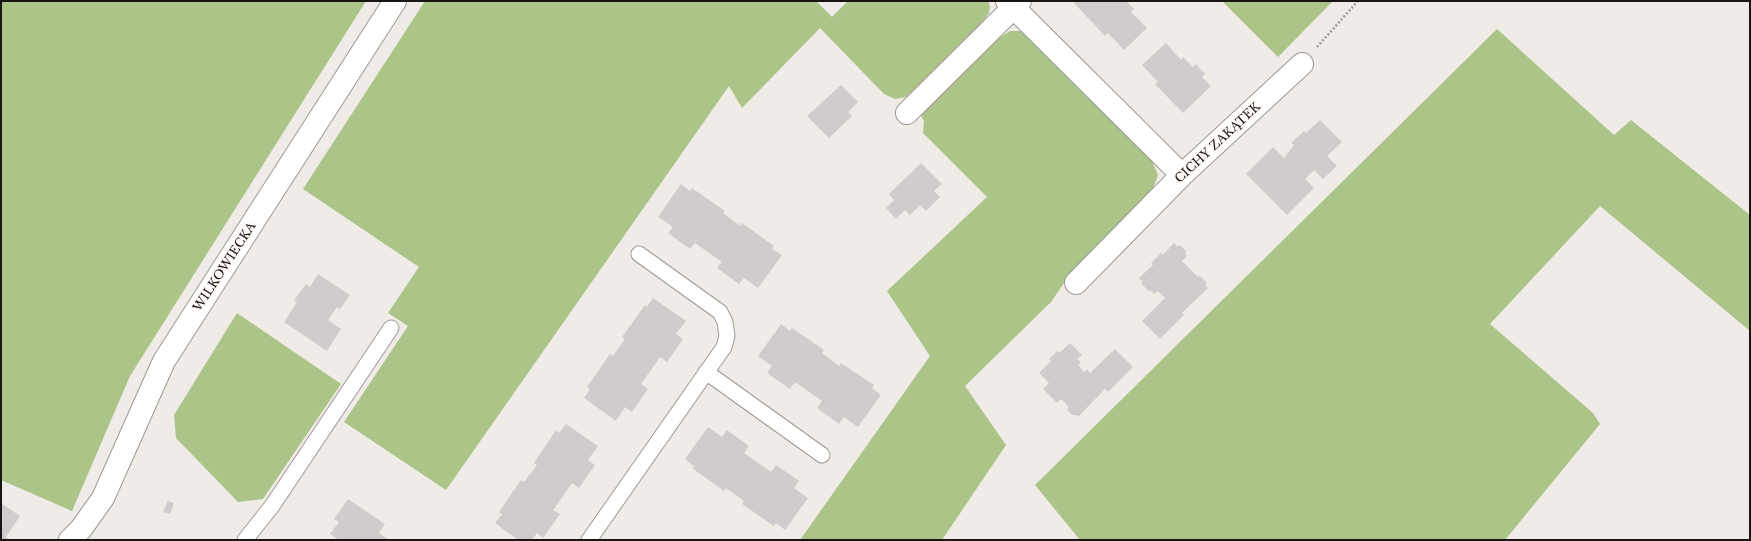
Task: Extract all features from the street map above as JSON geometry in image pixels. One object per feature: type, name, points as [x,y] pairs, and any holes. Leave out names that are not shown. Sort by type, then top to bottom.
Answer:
[{"type":"street","name":"WILKOWIECKA","points":[[70,540],[81,529],[103,498],[164,361],[395,1]]},
{"type":"street","points":[[907,113],[1014,3],[1182,175]]},
{"type":"street","name":"CICHY ZAKĄTEK","points":[[1076,283],[1182,175],[1302,64]]},
{"type":"lane","points":[[589,540],[724,346],[727,336],[725,322],[720,312],[638,254]]},
{"type":"lane","points":[[245,540],[272,506],[391,328]]},
{"type":"lane","points":[[706,372],[822,454]]},
{"type":"path","points":[[1302,64],[1358,1]]},
{"type":"green space","points":[[1,1],[366,1],[130,376],[72,511],[1,480]]},
{"type":"green space","points":[[425,1],[816,1],[832,17],[848,1],[988,1],[990,6],[989,13],[971,37],[906,97],[895,99],[884,94],[820,28],[742,108],[729,86],[446,490],[344,422],[408,326],[388,313],[419,267],[303,189]]},
{"type":"green space","points":[[1222,1],[1333,1],[1278,57]]},
{"type":"green space","points":[[1497,29],[1614,135],[1631,120],[1750,215],[1750,331],[1600,206],[1490,324],[1593,413],[1600,424],[1505,540],[1080,540],[1035,485]]},
{"type":"green space","points":[[1010,31],[1024,31],[1149,154],[1158,175],[1150,196],[1064,283],[1051,302],[965,386],[1006,445],[942,540],[800,540],[930,356],[887,291],[987,197],[923,133],[924,121],[920,114],[993,42]]},
{"type":"green space","points":[[237,313],[341,384],[263,499],[238,502],[176,438],[174,415]]},
{"type":"building","points":[[1076,1],[1126,1],[1134,9],[1131,12],[1147,28],[1124,50],[1108,33],[1105,36],[1074,3]]},
{"type":"building","points":[[1166,43],[1181,60],[1183,57],[1193,67],[1196,64],[1205,74],[1202,77],[1211,86],[1183,113],[1155,84],[1158,82],[1142,65]]},
{"type":"building","points":[[841,85],[858,102],[848,112],[852,116],[829,138],[807,116]]},
{"type":"building","points":[[1320,120],[1342,142],[1327,156],[1337,166],[1323,179],[1314,170],[1305,179],[1314,188],[1287,215],[1246,174],[1273,147],[1284,158],[1294,145],[1291,143],[1304,131],[1306,133]]},
{"type":"building","points":[[921,163],[942,184],[934,191],[940,197],[926,211],[920,205],[910,215],[905,210],[896,219],[886,208],[894,200],[889,194]]},
{"type":"building","points":[[681,184],[690,191],[692,188],[725,211],[723,213],[740,226],[742,223],[774,246],[772,249],[782,255],[758,288],[744,278],[739,284],[717,268],[722,262],[695,243],[690,249],[668,233],[673,227],[658,217]]},
{"type":"building","points":[[1174,243],[1177,246],[1180,245],[1186,251],[1185,254],[1187,256],[1182,261],[1198,277],[1199,275],[1207,283],[1205,285],[1208,288],[1182,313],[1184,315],[1160,339],[1142,321],[1165,298],[1158,291],[1154,294],[1150,290],[1149,292],[1141,283],[1143,282],[1139,278],[1153,265],[1151,263],[1161,253],[1163,255]]},
{"type":"building","points":[[318,274],[350,295],[340,309],[337,307],[328,320],[341,329],[327,351],[284,322],[297,302],[294,300],[306,284],[310,287]]},
{"type":"building","points":[[653,298],[686,321],[676,334],[683,339],[667,362],[660,357],[641,384],[648,389],[632,412],[625,407],[616,421],[584,398],[590,389],[587,387],[610,354],[613,356],[625,339],[622,337],[645,305],[647,307]]},
{"type":"building","points":[[781,324],[790,331],[792,328],[824,350],[822,353],[839,366],[841,363],[874,385],[872,388],[881,395],[858,427],[844,417],[839,424],[817,408],[822,401],[795,382],[790,389],[767,373],[772,366],[758,356]]},
{"type":"building","points":[[1070,343],[1082,355],[1077,359],[1081,362],[1078,365],[1084,372],[1087,369],[1090,373],[1115,349],[1133,367],[1108,392],[1105,389],[1078,417],[1076,415],[1072,415],[1067,410],[1068,406],[1061,399],[1057,403],[1043,389],[1049,383],[1039,373],[1051,361],[1049,359],[1057,351],[1059,353]]},
{"type":"building","points":[[566,424],[598,446],[588,460],[595,465],[579,488],[572,483],[553,510],[560,514],[543,538],[537,533],[532,540],[518,540],[495,523],[502,514],[499,512],[521,480],[524,482],[537,465],[534,463],[556,430],[559,433]]},
{"type":"building","points":[[708,427],[722,437],[727,430],[749,446],[744,453],[771,472],[776,465],[799,481],[794,488],[808,498],[785,530],[776,523],[774,526],[742,504],[744,501],[726,488],[724,491],[692,468],[694,466],[685,459]]},
{"type":"building","points":[[348,499],[385,524],[379,533],[389,540],[339,540],[330,534],[339,522],[334,519]]},
{"type":"building","points":[[168,501],[174,503],[170,514],[163,512]]},
{"type":"building","points":[[1,503],[20,516],[6,537],[11,540],[1,540]]}]
